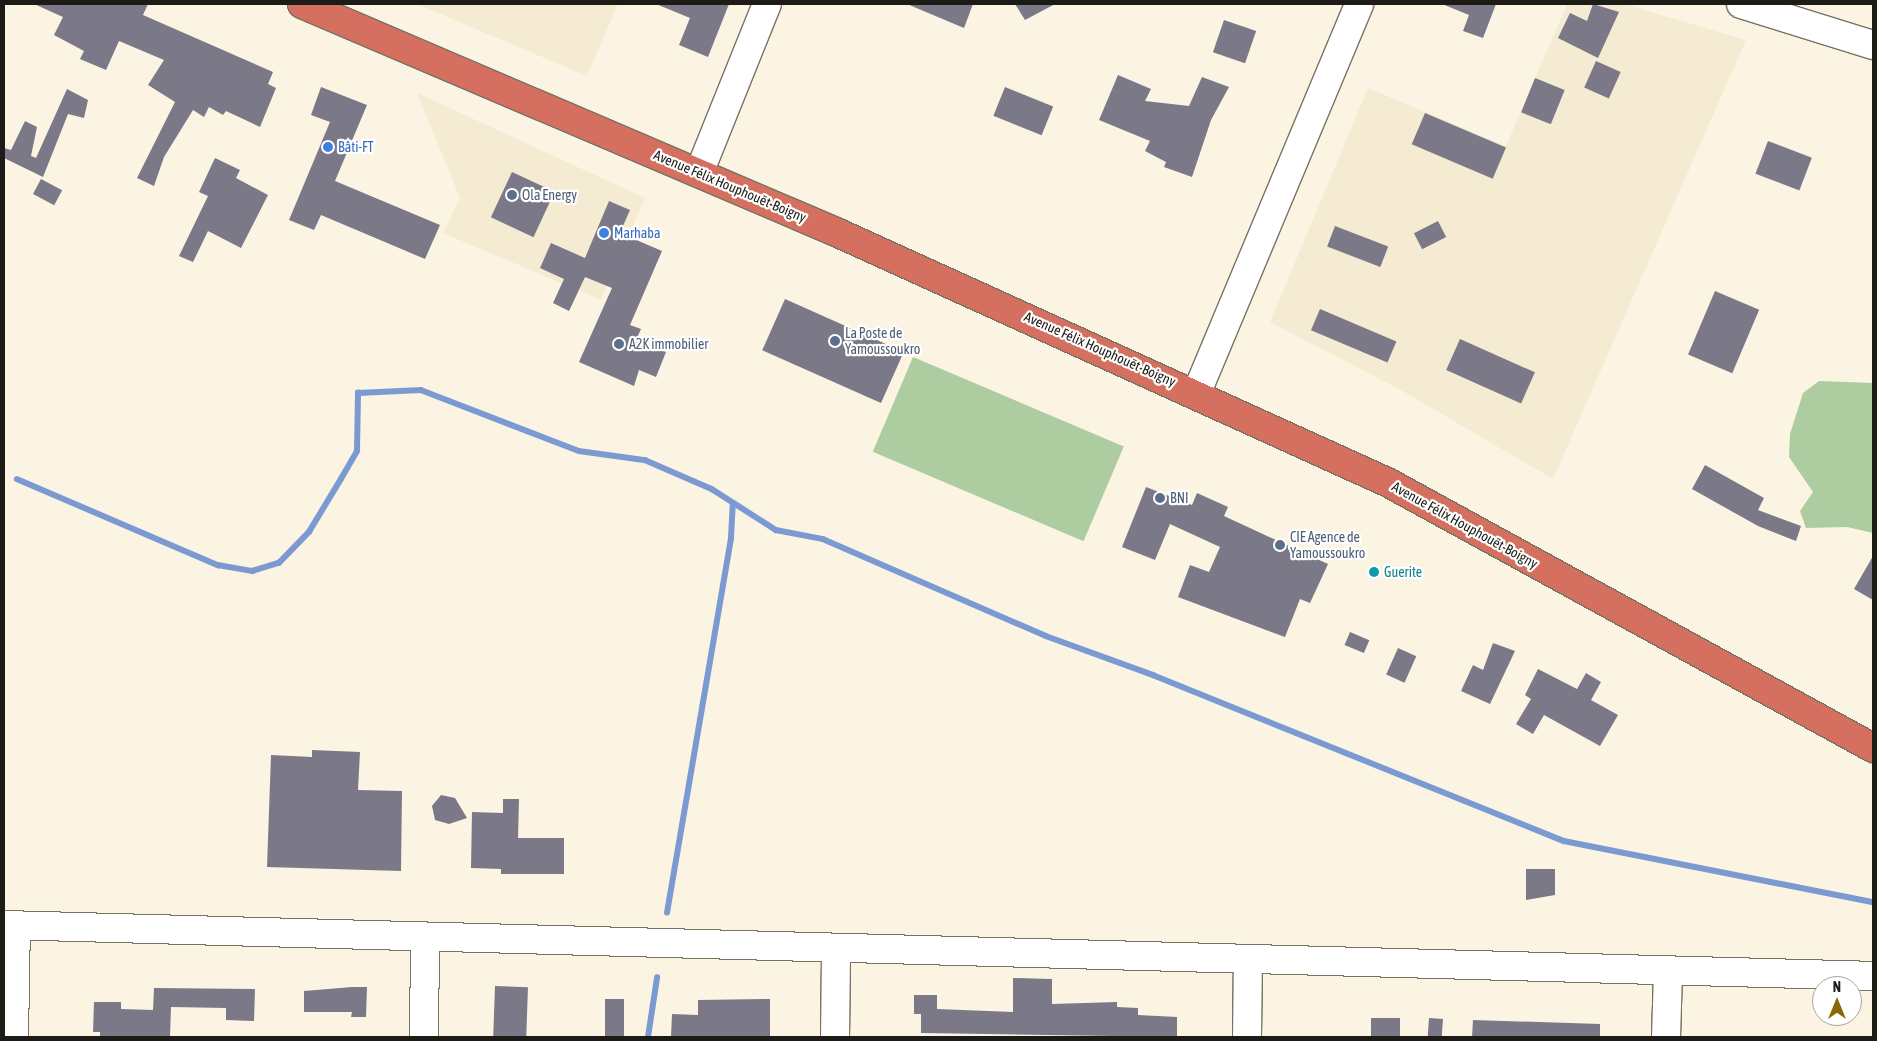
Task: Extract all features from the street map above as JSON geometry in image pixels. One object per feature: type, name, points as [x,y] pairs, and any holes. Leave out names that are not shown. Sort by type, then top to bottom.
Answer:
[{"type":"highway","name":"Avenue Félix Houphouët-Boigny","points":[[302,4],[699,173],[1196,392],[1390,483],[1873,748]]},
{"type":"street","points":[[699,173],[767,4]]},
{"type":"street","points":[[1196,392],[1359,4]]},
{"type":"street","points":[[1751,5],[1873,45]]},
{"type":"street","points":[[14,1037],[10,925],[1668,973],[1873,976]]},
{"type":"street","points":[[424,1037],[425,938]]},
{"type":"street","points":[[834,1037],[836,950]]},
{"type":"street","points":[[1247,1037],[1248,960]]},
{"type":"street","points":[[1666,1037],[1668,973]]},
{"type":"shaded area","points":[[417,4],[618,4],[587,76]]},
{"type":"shaded area","points":[[1567,4],[1624,4],[1746,40],[1553,479],[1401,390],[1270,322],[1368,88],[1506,146]]},
{"type":"shaded area","points":[[417,93],[645,198],[628,237],[662,251],[641,300],[607,286],[601,300],[443,233],[460,198]]},
{"type":"green space","points":[[913,357],[1124,446],[1084,541],[873,452]]},
{"type":"green space","points":[[1819,381],[1873,383],[1873,533],[1847,527],[1806,528],[1800,511],[1813,492],[1789,457],[1790,434],[1803,393]]},
{"type":"building","points":[[34,4],[148,4],[143,15],[273,72],[268,84],[276,88],[260,127],[226,111],[223,115],[209,107],[204,117],[193,110],[164,157],[154,186],[137,178],[175,102],[148,85],[164,60],[119,41],[106,70],[80,59],[84,51],[54,35],[63,17]]},
{"type":"building","points":[[656,4],[729,4],[708,57],[679,45],[690,18]]},
{"type":"building","points":[[907,4],[973,4],[964,28]]},
{"type":"building","points":[[1015,4],[1055,4],[1025,20]]},
{"type":"building","points":[[1442,4],[1496,4],[1483,38],[1463,31],[1469,15]]},
{"type":"building","points":[[1593,4],[1619,12],[1598,58],[1558,38],[1570,13],[1587,21]]},
{"type":"building","points":[[1224,20],[1256,31],[1245,63],[1213,52]]},
{"type":"building","points":[[1596,61],[1621,72],[1609,98],[1584,87]]},
{"type":"building","points":[[1118,75],[1151,89],[1145,101],[1189,106],[1202,77],[1229,87],[1211,120],[1192,177],[1164,167],[1166,162],[1145,151],[1150,141],[1099,120]]},
{"type":"building","points":[[1535,78],[1565,90],[1551,124],[1521,112]]},
{"type":"building","points":[[321,87],[367,105],[335,181],[440,225],[425,259],[321,215],[314,230],[289,220],[330,122],[311,115]]},
{"type":"building","points":[[1005,87],[1053,106],[1042,135],[993,116]]},
{"type":"building","points":[[67,89],[88,100],[84,118],[68,114],[43,177],[4,158],[4,148],[11,150],[25,121],[37,127],[31,156],[36,158]]},
{"type":"building","points":[[1425,113],[1506,147],[1493,179],[1412,144]]},
{"type":"building","points":[[1768,141],[1812,158],[1799,191],[1755,174]]},
{"type":"building","points":[[215,158],[240,170],[236,178],[268,195],[241,248],[208,231],[193,262],[179,256],[208,196],[199,192]]},
{"type":"building","points":[[512,172],[555,192],[533,237],[491,217]]},
{"type":"building","points":[[41,179],[62,190],[54,205],[33,194]]},
{"type":"building","points":[[609,201],[630,210],[620,233],[662,251],[630,325],[641,329],[636,340],[666,352],[656,377],[639,370],[634,386],[579,362],[612,288],[585,277],[569,311],[553,303],[564,279],[540,268],[551,243],[585,258]]},
{"type":"building","points":[[1438,221],[1446,237],[1422,249],[1414,233]]},
{"type":"building","points":[[1335,226],[1388,246],[1380,267],[1327,247]]},
{"type":"building","points":[[1715,291],[1759,310],[1732,373],[1688,355]]},
{"type":"building","points":[[785,299],[904,352],[881,403],[762,350]]},
{"type":"building","points":[[1320,309],[1396,341],[1387,363],[1311,330]]},
{"type":"building","points":[[1460,339],[1535,372],[1521,403],[1446,370]]},
{"type":"building","points":[[1705,465],[1764,498],[1758,510],[1801,526],[1796,541],[1758,526],[1692,489]]},
{"type":"building","points":[[1146,487],[1192,505],[1197,493],[1228,507],[1224,516],[1328,564],[1310,603],[1300,599],[1285,637],[1178,597],[1190,565],[1209,572],[1220,547],[1170,524],[1155,560],[1122,547]]},
{"type":"building","points":[[1873,556],[1873,600],[1854,589]]},
{"type":"building","points":[[1350,632],[1369,640],[1364,653],[1345,645]]},
{"type":"building","points":[[1493,643],[1515,651],[1490,704],[1461,691],[1473,665],[1483,670]]},
{"type":"building","points":[[1398,648],[1416,656],[1404,683],[1386,674]]},
{"type":"building","points":[[1538,669],[1577,689],[1586,673],[1601,682],[1591,700],[1618,715],[1600,746],[1544,715],[1533,734],[1516,724],[1531,699],[1525,695]]},
{"type":"building","points":[[312,750],[360,752],[358,790],[402,791],[401,871],[267,867],[271,755],[312,757]]},
{"type":"building","points":[[441,795],[455,798],[467,818],[449,824],[435,820],[432,806]]},
{"type":"building","points":[[503,799],[519,799],[518,838],[564,838],[564,874],[501,874],[501,869],[471,868],[472,812],[503,813]]},
{"type":"building","points":[[1526,869],[1555,869],[1555,895],[1526,900]]},
{"type":"building","points":[[1013,978],[1052,979],[1052,1004],[1117,1002],[1117,1007],[1138,1008],[1138,1015],[1177,1017],[1177,1037],[921,1033],[921,1014],[914,1014],[914,995],[937,995],[937,1009],[1013,1012]]},
{"type":"building","points":[[495,986],[528,987],[526,1037],[493,1037]]},
{"type":"building","points":[[367,987],[366,1017],[351,1017],[352,1012],[304,1012],[304,991]]},
{"type":"building","points":[[154,988],[255,989],[254,1021],[226,1020],[226,1008],[171,1007],[170,1037],[100,1037],[100,1032],[93,1032],[94,1002],[121,1002],[121,1009],[153,1010]]},
{"type":"building","points":[[605,999],[624,999],[624,1037],[605,1037]]},
{"type":"building","points":[[770,999],[770,1037],[671,1037],[672,1014],[698,1015],[698,1000]]},
{"type":"building","points":[[1371,1018],[1400,1018],[1400,1037],[1371,1037]]},
{"type":"building","points":[[1429,1018],[1443,1019],[1442,1037],[1428,1037]]},
{"type":"building","points":[[1473,1020],[1600,1024],[1600,1037],[1472,1037]]},
{"type":"waterway","points":[[17,479],[218,565],[252,571],[279,563],[309,532],[341,479],[357,451],[358,393],[421,390],[579,451],[645,460],[712,489],[776,530],[823,539],[1046,636],[1153,675],[1564,841],[1873,902]]},
{"type":"waterway","points":[[667,913],[731,538],[733,505]]},
{"type":"waterway","points":[[648,1037],[657,978]]},
{"type":"place","name":"Bâti-FT","points":[[328,147]]},
{"type":"place","name":"Ola Energy","points":[[512,195]]},
{"type":"place","name":"Marhaba","points":[[604,233]]},
{"type":"place","name":"La Poste de Yamoussoukro","points":[[835,341]]},
{"type":"place","name":"A2K immobilier","points":[[619,344]]},
{"type":"place","name":"BNI","points":[[1160,498]]},
{"type":"place","name":"CIE Agence de Yamoussoukro","points":[[1280,545]]},
{"type":"place","name":"Guerite","points":[[1374,572]]}]
